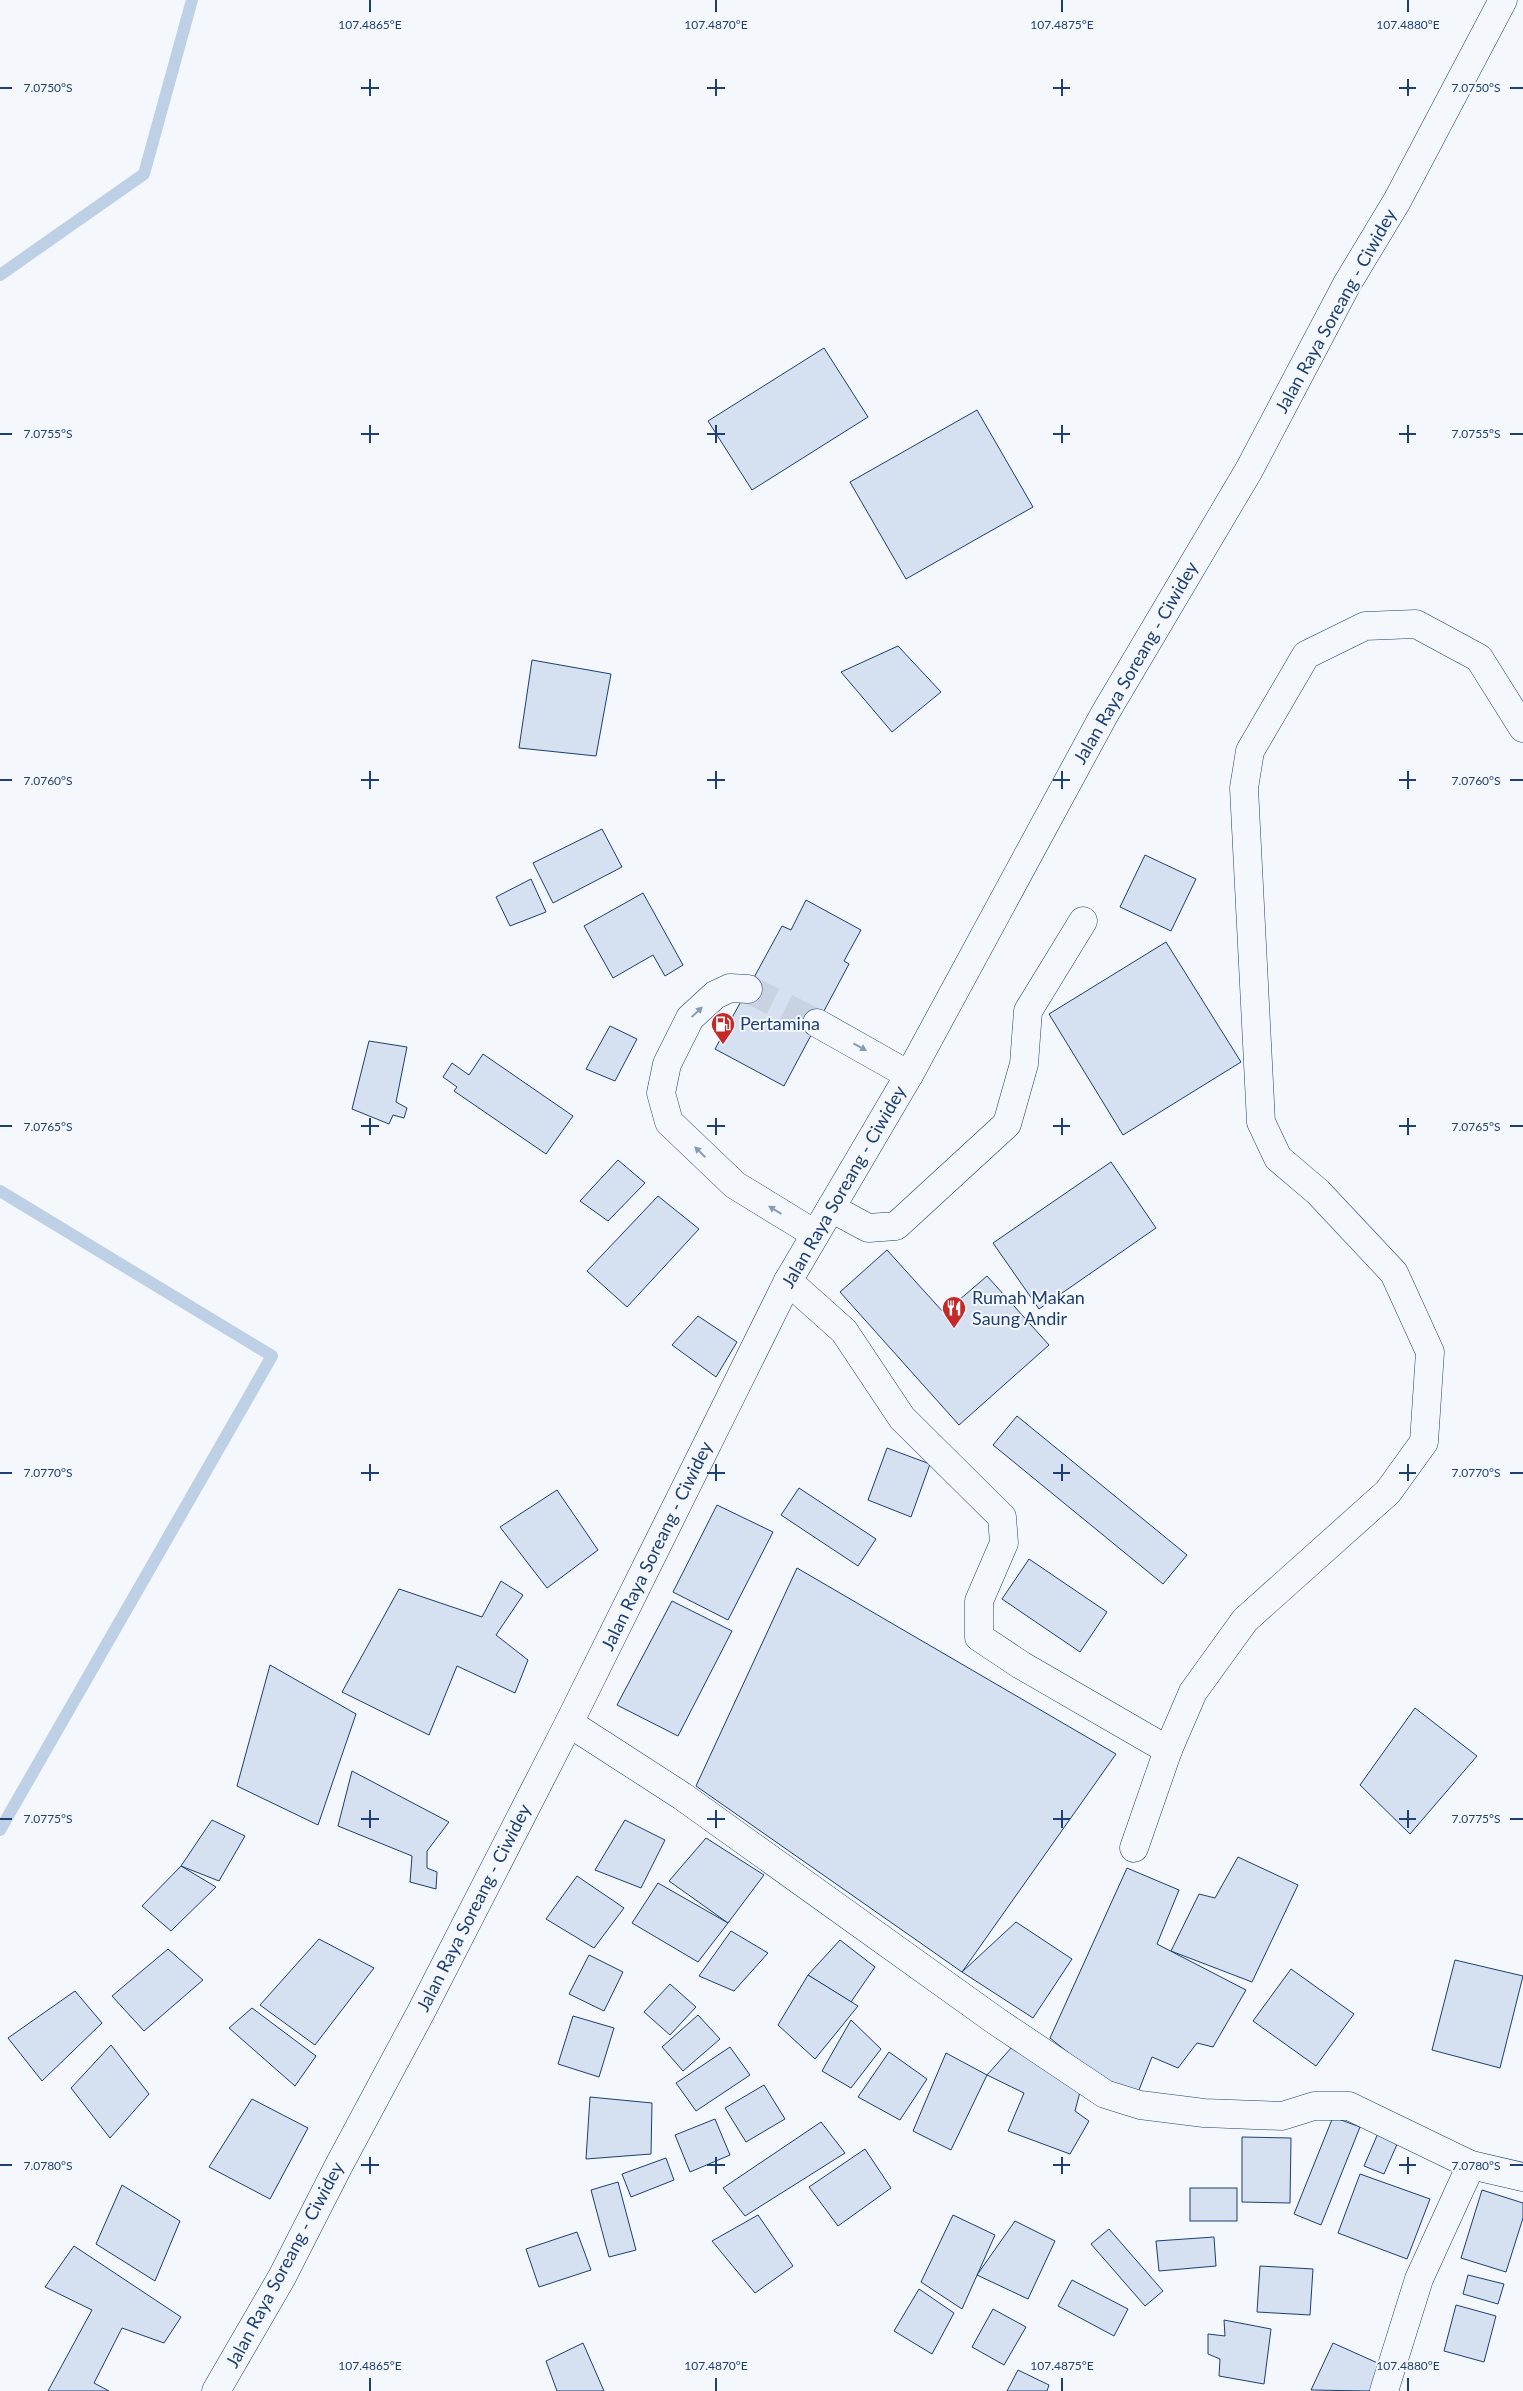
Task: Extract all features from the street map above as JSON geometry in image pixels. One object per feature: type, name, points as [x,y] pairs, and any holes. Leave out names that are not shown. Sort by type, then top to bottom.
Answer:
[{"type":"main road","name":"Jalan Raya Soreang - Ciwidey","points":[[216,2391],[282,2278],[569,1724],[788,1281],[910,1074],[1104,715],[1249,470],[1347,284],[1396,201],[1503,0]]},
{"type":"main road","points":[[1134,1848],[1168,1750],[1193,1692],[1245,1620],[1388,1492],[1424,1442],[1430,1352],[1394,1273],[1318,1192],[1278,1158],[1261,1122],[1244,788],[1250,751],[1306,655],[1365,626],[1416,624],[1479,658],[1523,728]]},
{"type":"main road","points":[[831,1208],[868,1228],[896,1226],[1007,1124],[1024,1064],[1028,1011],[1083,921]]},
{"type":"main road","points":[[748,989],[730,988],[715,995],[690,1018],[667,1064],[661,1092],[670,1122],[735,1185],[815,1234]]},
{"type":"main road","points":[[818,1023],[910,1074]]},
{"type":"main road","points":[[788,1281],[844,1332],[902,1418],[1002,1517],[1004,1543],[979,1601],[979,1637],[1021,1665],[1168,1750]]},
{"type":"main road","points":[[569,1724],[682,1796],[901,1951],[996,2021],[1105,2094],[1140,2105],[1213,2113],[1282,2116],[1314,2106],[1349,2106],[1470,2165],[1523,2177]]},
{"type":"main road","points":[[1384,2391],[1419,2279],[1470,2165]]},
{"type":"building","points":[[824,348],[868,417],[752,490],[708,421]]},
{"type":"building","points":[[977,410],[1033,507],[906,579],[850,482]]},
{"type":"building","points":[[898,646],[941,692],[892,732],[841,672]]},
{"type":"building","points":[[532,660],[611,674],[596,756],[519,748]]},
{"type":"building","points":[[602,829],[622,867],[553,903],[533,863]]},
{"type":"building","points":[[1145,855],[1196,879],[1171,931],[1120,907]]},
{"type":"building","points":[[531,879],[546,912],[510,926],[496,897]]},
{"type":"building","points":[[643,893],[683,965],[665,976],[653,955],[613,978],[584,926]]},
{"type":"building","points":[[806,900],[861,930],[844,961],[849,964],[784,1086],[715,1049],[782,926],[791,930]]},
{"type":"building","points":[[1166,942],[1241,1062],[1123,1135],[1049,1014]]},
{"type":"building","points":[[610,1026],[637,1039],[615,1081],[586,1069]]},
{"type":"building","points":[[369,1041],[407,1047],[396,1102],[407,1108],[404,1118],[393,1115],[389,1124],[352,1109]]},
{"type":"building","points":[[483,1054],[573,1116],[546,1154],[454,1091],[457,1087],[443,1077],[452,1063],[469,1075]]},
{"type":"building","points":[[618,1160],[645,1183],[608,1221],[580,1201]]},
{"type":"building","points":[[1111,1162],[1156,1228],[1039,1309],[993,1243]]},
{"type":"building","points":[[658,1196],[699,1229],[627,1307],[587,1271]]},
{"type":"building","name":"Rumah Makan Saung Andir","points":[[887,1250],[944,1313],[987,1276],[1049,1345],[959,1425],[840,1292]]},
{"type":"building","points":[[698,1316],[737,1342],[716,1377],[672,1345]]},
{"type":"building","points":[[1017,1416],[1187,1555],[1163,1584],[993,1445]]},
{"type":"building","points":[[887,1448],[930,1464],[911,1517],[868,1500]]},
{"type":"building","points":[[799,1488],[876,1539],[858,1566],[781,1515]]},
{"type":"building","points":[[557,1490],[598,1550],[547,1588],[500,1527]]},
{"type":"building","points":[[717,1505],[773,1532],[728,1620],[673,1592]]},
{"type":"building","points":[[1029,1559],[1107,1612],[1080,1652],[1002,1599]]},
{"type":"building","points":[[797,1568],[1116,1754],[962,1972],[696,1786]]},
{"type":"building","points":[[501,1581],[523,1595],[496,1635],[528,1660],[515,1693],[457,1666],[429,1735],[342,1692],[399,1589],[482,1617]]},
{"type":"building","points":[[672,1601],[732,1631],[678,1736],[617,1705]]},
{"type":"building","points":[[270,1665],[356,1714],[318,1825],[237,1786]]},
{"type":"building","points":[[1415,1708],[1477,1756],[1410,1834],[1360,1785]]},
{"type":"building","points":[[352,1771],[449,1822],[427,1851],[427,1868],[437,1872],[436,1889],[410,1882],[412,1856],[338,1826]]},
{"type":"building","points":[[212,1820],[245,1836],[219,1881],[181,1866]]},
{"type":"building","points":[[625,1820],[665,1840],[641,1888],[595,1870]]},
{"type":"building","points":[[706,1838],[764,1875],[728,1923],[669,1881]]},
{"type":"building","points":[[1238,1857],[1298,1885],[1252,1982],[1171,1951],[1199,1894],[1215,1898]]},
{"type":"building","points":[[181,1866],[216,1887],[171,1931],[142,1906]]},
{"type":"building","points":[[1127,1868],[1179,1890],[1157,1944],[1246,1990],[1213,2047],[1197,2043],[1178,2068],[1152,2057],[1137,2095],[1107,2084],[1050,2038]]},
{"type":"building","points":[[577,1876],[624,1908],[594,1948],[546,1919]]},
{"type":"building","points":[[658,1883],[728,1923],[698,1962],[632,1923]]},
{"type":"building","points":[[1016,1922],[1072,1959],[1033,2018],[962,1972]]},
{"type":"building","points":[[731,1931],[768,1953],[734,1991],[699,1976]]},
{"type":"building","points":[[319,1939],[374,1968],[315,2045],[260,2005]]},
{"type":"building","points":[[840,1940],[875,1967],[851,2002],[808,1975]]},
{"type":"building","points":[[168,1949],[203,1980],[144,2031],[112,1996]]},
{"type":"building","points":[[589,1955],[623,1972],[604,2011],[569,1994]]},
{"type":"building","points":[[1455,1960],[1523,1976],[1500,2068],[1432,2050]]},
{"type":"building","points":[[1291,1969],[1354,2014],[1316,2066],[1253,2021]]},
{"type":"building","points":[[808,1975],[858,2006],[815,2059],[778,2025]]},
{"type":"building","points":[[670,1984],[696,2007],[670,2035],[644,2012]]},
{"type":"building","points":[[75,1991],[102,2023],[42,2081],[8,2038]]},
{"type":"building","points":[[252,2008],[316,2056],[295,2086],[229,2028]]},
{"type":"building","points":[[698,2015],[720,2039],[683,2071],[662,2047]]},
{"type":"building","points":[[573,2016],[614,2028],[599,2077],[558,2064]]},
{"type":"building","points":[[851,2020],[881,2049],[851,2088],[822,2071]]},
{"type":"building","points":[[111,2045],[149,2094],[110,2138],[71,2088]]},
{"type":"building","points":[[730,2047],[750,2075],[696,2111],[676,2083]]},
{"type":"building","points":[[1012,2047],[1081,2088],[1075,2111],[1089,2121],[1070,2154],[1008,2131],[1024,2093],[987,2075]]},
{"type":"building","points":[[889,2052],[927,2079],[900,2120],[858,2097]]},
{"type":"building","points":[[946,2053],[987,2075],[951,2150],[913,2131]]},
{"type":"building","points":[[764,2085],[785,2119],[746,2142],[725,2108]]},
{"type":"building","points":[[590,2097],[652,2103],[651,2154],[586,2159]]},
{"type":"building","points":[[252,2099],[308,2128],[270,2199],[209,2167]]},
{"type":"building","points":[[1333,2117],[1360,2127],[1321,2225],[1294,2214]]},
{"type":"building","points":[[715,2119],[730,2155],[690,2172],[675,2135]]},
{"type":"building","points":[[821,2122],[845,2153],[745,2216],[723,2188]]},
{"type":"building","points":[[1382,2124],[1402,2133],[1384,2174],[1364,2166]]},
{"type":"building","points":[[1242,2137],[1291,2138],[1290,2203],[1242,2202]]},
{"type":"building","points":[[865,2149],[891,2188],[838,2226],[809,2187]]},
{"type":"building","points":[[666,2158],[674,2180],[631,2197],[622,2174]]},
{"type":"building","points":[[1360,2174],[1430,2199],[1407,2259],[1338,2233]]},
{"type":"building","points":[[618,2182],[636,2250],[609,2257],[591,2190]]},
{"type":"building","points":[[122,2185],[180,2221],[155,2281],[96,2244]]},
{"type":"building","points":[[1190,2188],[1237,2188],[1237,2221],[1190,2221]]},
{"type":"building","points":[[1482,2190],[1523,2203],[1523,2218],[1506,2272],[1461,2258]]},
{"type":"building","points":[[758,2215],[793,2266],[755,2293],[712,2241]]},
{"type":"building","points":[[953,2215],[995,2235],[962,2309],[921,2282]]},
{"type":"building","points":[[1015,2221],[1055,2241],[1028,2299],[977,2275]]},
{"type":"building","points":[[1109,2229],[1163,2291],[1145,2306],[1091,2244]]},
{"type":"building","points":[[577,2232],[591,2270],[539,2287],[526,2249]]},
{"type":"building","points":[[1214,2237],[1216,2266],[1159,2271],[1156,2241]]},
{"type":"building","points":[[74,2246],[181,2317],[164,2343],[122,2328],[94,2383],[109,2391],[48,2391],[92,2310],[45,2287]]},
{"type":"building","points":[[1260,2266],[1313,2269],[1310,2315],[1257,2312]]},
{"type":"building","points":[[1468,2275],[1504,2284],[1498,2304],[1463,2294]]},
{"type":"building","points":[[1072,2280],[1128,2309],[1114,2336],[1058,2306]]},
{"type":"building","points":[[919,2289],[954,2313],[932,2354],[894,2331]]},
{"type":"building","points":[[1456,2305],[1496,2316],[1484,2362],[1444,2351]]},
{"type":"building","points":[[993,2309],[1026,2327],[1004,2365],[972,2347]]},
{"type":"building","points":[[1224,2320],[1271,2329],[1264,2384],[1219,2376],[1220,2359],[1208,2354],[1208,2334],[1225,2336]]},
{"type":"building","points":[[583,2343],[604,2391],[557,2391],[546,2361]]},
{"type":"building","points":[[1333,2343],[1382,2365],[1370,2391],[1311,2390]]},
{"type":"building","points":[[1018,2370],[1049,2385],[1047,2391],[1007,2391]]},
{"type":"waterway","points":[[0,275],[144,174],[192,0]]},
{"type":"waterway","points":[[0,1191],[272,1356],[0,1830]]},
{"type":"tunnel","points":[[748,989],[817,1023]]},
{"type":"place","name":"Pertamina","points":[[723,1045]]},
{"type":"place","name":"Rumah Makan Saung Andir","points":[[954,1329]]}]
